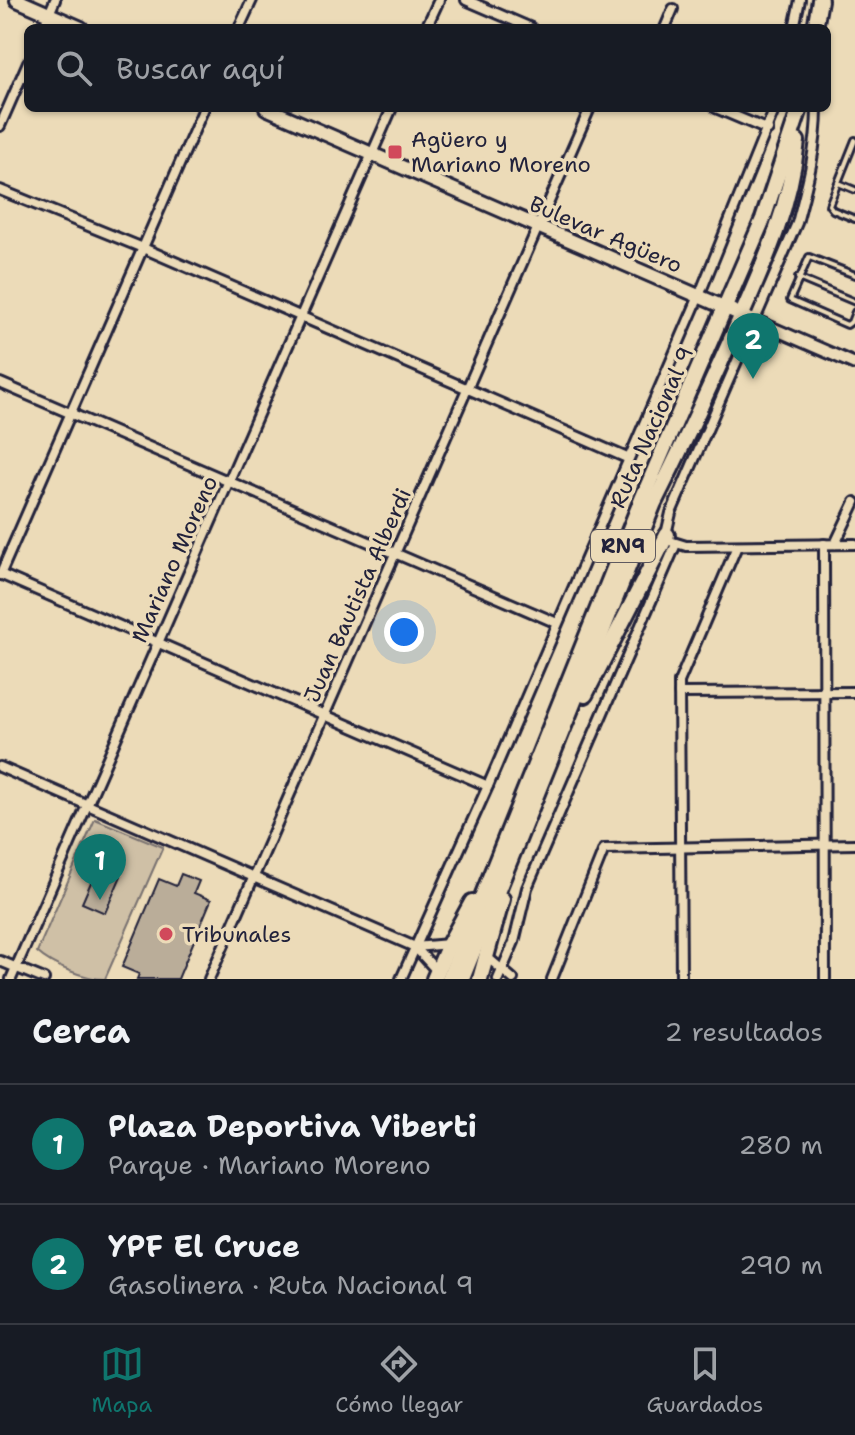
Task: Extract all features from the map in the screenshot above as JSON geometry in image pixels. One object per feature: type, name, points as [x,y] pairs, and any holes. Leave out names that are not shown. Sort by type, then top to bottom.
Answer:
[{"type":"highway","points":[[816,24],[820,0]]},
{"type":"highway","name":"Ruta Nacional 9","points":[[442,977],[495,864],[642,499],[726,308],[772,196],[798,112]]},
{"type":"highway","name":"Ruta Nacional 9","points":[[462,979],[654,503],[748,318],[783,214],[797,145],[799,112]]},
{"type":"highway","points":[[552,755],[672,540]]},
{"type":"highway","points":[[480,979],[514,848]]},
{"type":"highway","points":[[442,977],[449,944],[495,864]]},
{"type":"main road","points":[[17,0],[72,24]]},
{"type":"main road","name":"Bulevar Agüero","points":[[275,112],[748,318]]},
{"type":"street","points":[[45,24],[55,0]]},
{"type":"street","points":[[241,24],[252,0]]},
{"type":"street","points":[[428,24],[439,0]]},
{"type":"street","points":[[466,0],[522,24]]},
{"type":"street","points":[[795,24],[800,0]]},
{"type":"street","points":[[667,24],[673,9]]},
{"type":"street","points":[[0,126],[24,71]]},
{"type":"street","points":[[202,112],[0,575],[488,786]]},
{"type":"street","name":"Mariano Moreno","points":[[11,979],[390,112]]},
{"type":"street","name":"Juan Bautista Alberdi","points":[[209,979],[588,112]]},
{"type":"street","points":[[725,112],[768,130]]},
{"type":"street","points":[[401,979],[488,786],[699,296],[774,112]]},
{"type":"street","points":[[498,979],[514,942],[527,888],[672,540],[671,513],[748,318],[797,223],[810,175],[817,112]]},
{"type":"street","points":[[0,190],[143,248],[627,458]]},
{"type":"street","points":[[748,318],[855,364]]},
{"type":"street","points":[[0,383],[557,623]]},
{"type":"street","points":[[835,544],[855,502]]},
{"type":"street","points":[[672,540],[737,546],[855,544]]},
{"type":"street","points":[[824,544],[825,979]]},
{"type":"street","points":[[681,979],[679,693],[682,670],[737,546]]},
{"type":"street","points":[[679,693],[855,692]]},
{"type":"street","points":[[0,767],[415,947],[442,977]]},
{"type":"street","points":[[552,979],[604,849],[855,844]]},
{"type":"street","points":[[415,947],[449,944]]},
{"type":"street","points":[[487,957],[513,979]]},
{"type":"street","points":[[0,961],[44,979]]},
{"type":"lane","points":[[855,140],[829,205],[855,219]]},
{"type":"lane","points":[[847,160],[855,163]]},
{"type":"lane","points":[[838,183],[855,190]]},
{"type":"lane","points":[[855,275],[809,257],[790,300],[847,325],[855,312]]},
{"type":"lane","points":[[798,278],[855,302]]},
{"type":"shaded area","points":[[95,819],[163,847],[105,979],[69,971],[37,952]]},
{"type":"building","points":[[98,866],[121,876],[105,913],[82,903]]},
{"type":"building","name":"Tribunales","points":[[181,874],[199,881],[194,893],[211,900],[178,979],[137,979],[139,974],[122,967],[159,879],[176,886]]},
{"type":"place","name":"Agüero y Mariano Moreno","points":[[395,152]]},
{"type":"place","name":"YPF El Cruce","points":[[753,379]]},
{"type":"place","name":"Plaza Deportiva Viberti","points":[[100,900]]},
{"type":"place","name":"Tribunales","points":[[166,934]]}]
